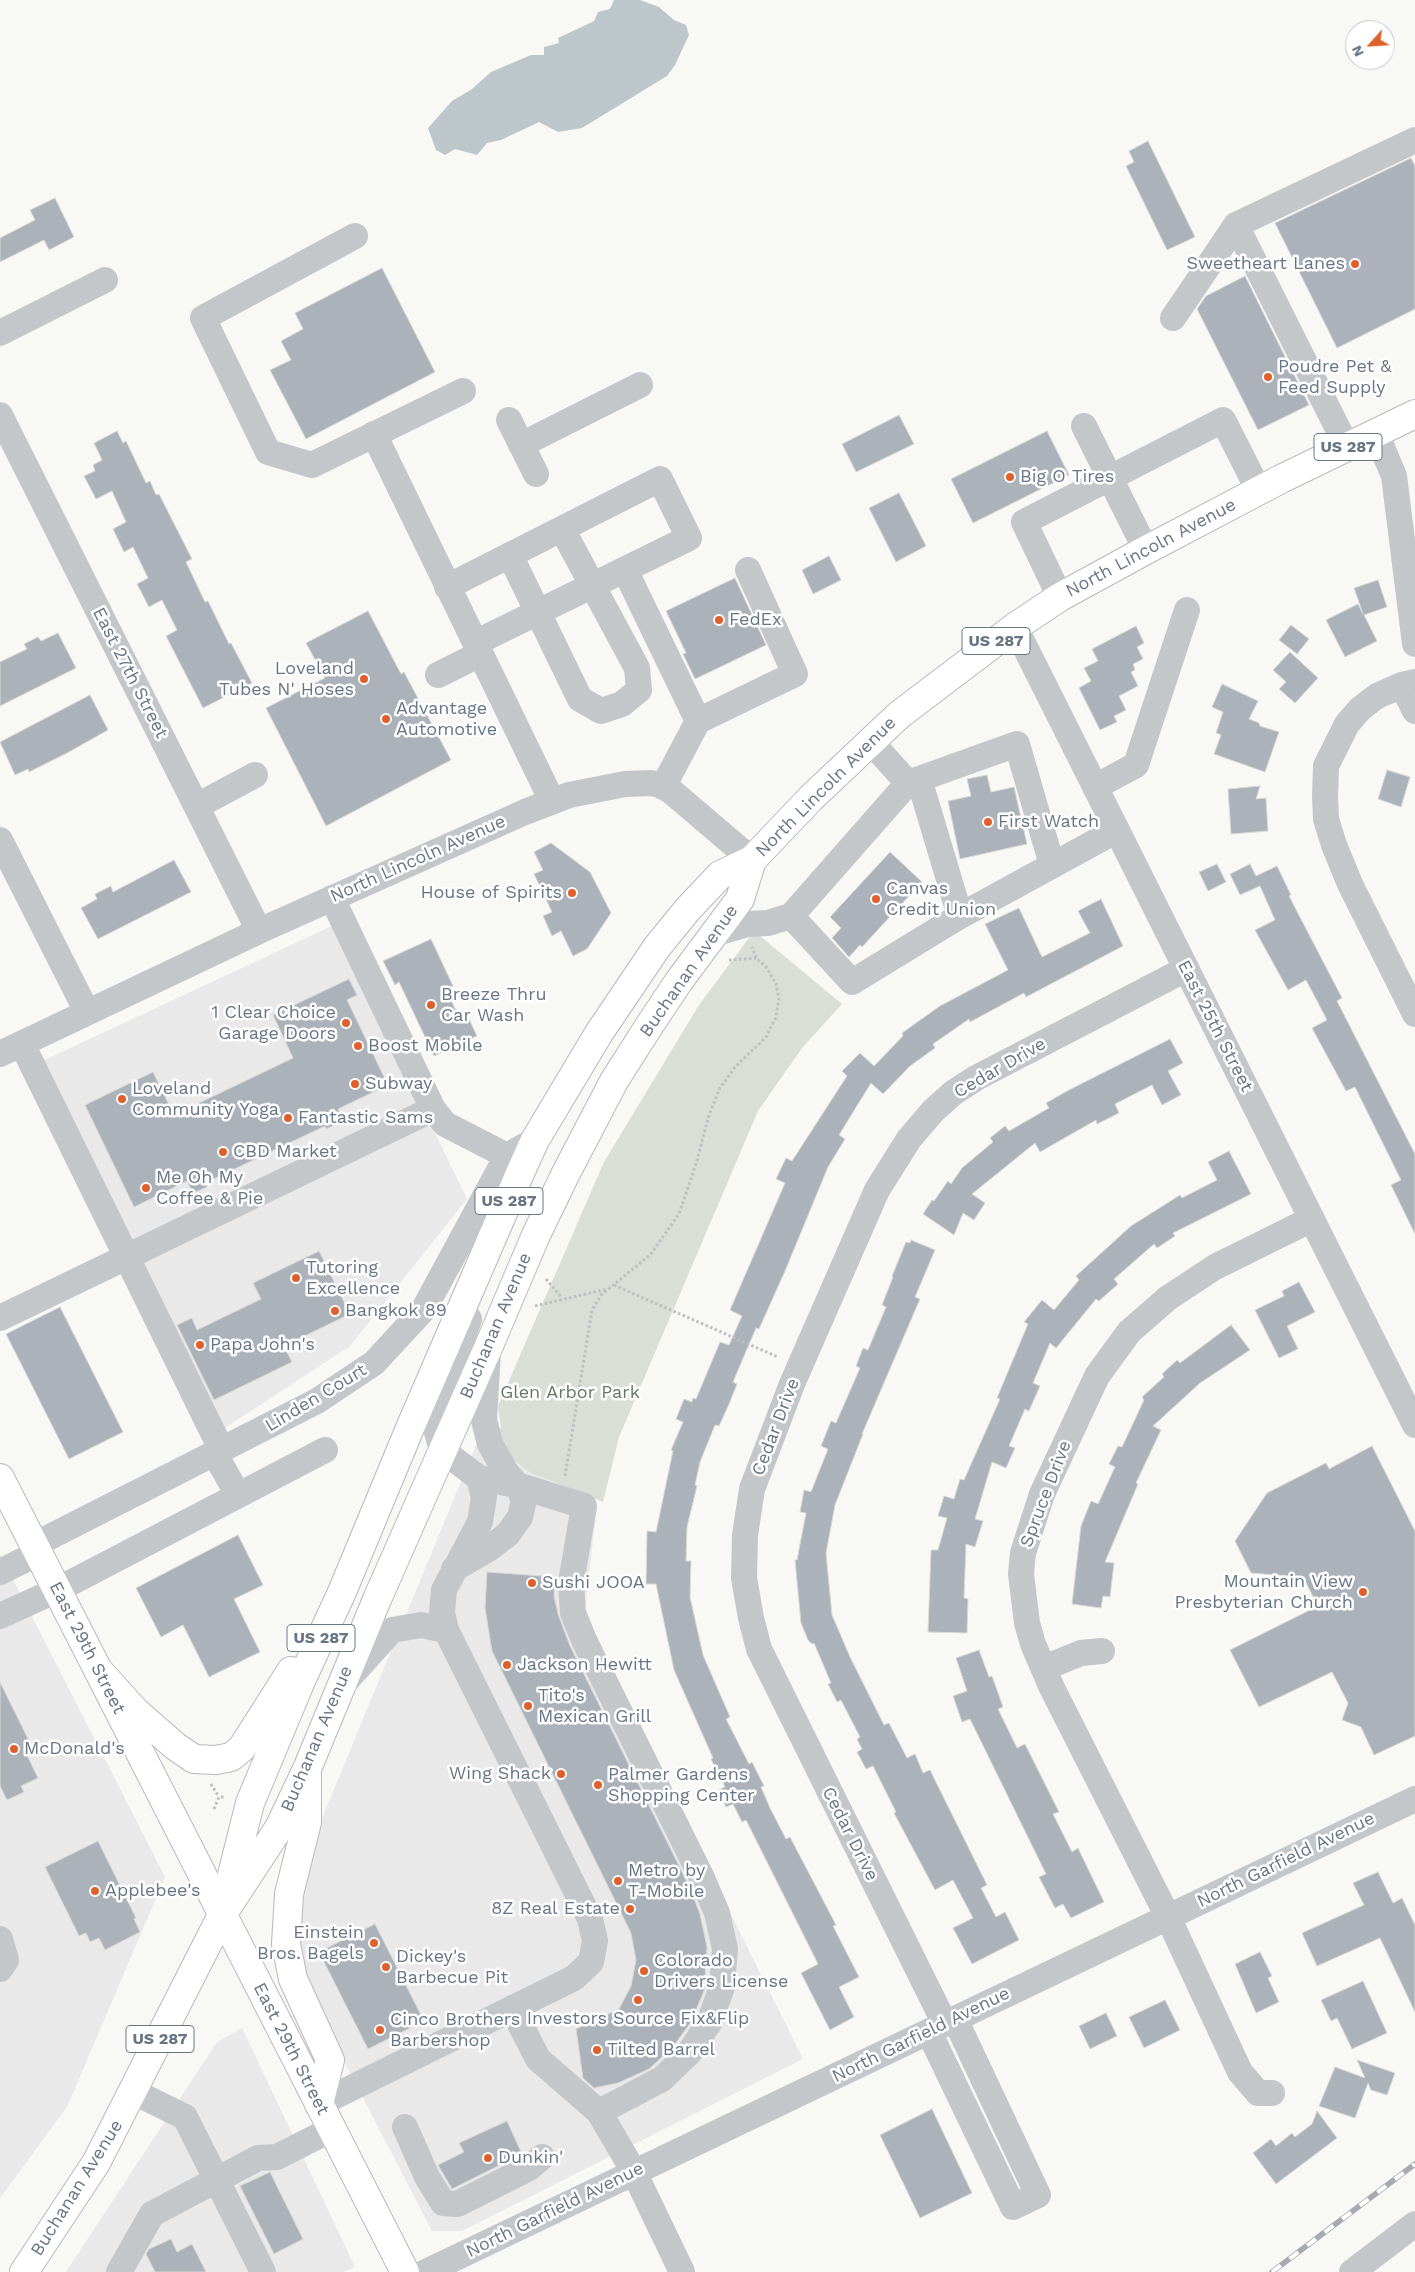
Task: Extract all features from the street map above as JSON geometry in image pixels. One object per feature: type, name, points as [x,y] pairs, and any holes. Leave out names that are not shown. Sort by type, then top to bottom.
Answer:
[{"type":"main road","name":"North Lincoln Avenue","points":[[752,860],[811,798],[906,709],[1015,627],[1060,597],[1146,550],[1259,491],[1415,414]]},
{"type":"main road","name":"Buchanan Avenue","points":[[24,2272],[96,2163],[134,2092],[222,1915],[278,1828],[307,1768],[536,1235],[598,1110],[649,1026],[713,934],[740,899],[752,860]]},
{"type":"main road","name":"Buchanan Avenue","points":[[222,1915],[250,1803],[300,1683],[342,1592],[410,1428],[536,1140],[599,1033],[657,946],[688,909],[720,876],[752,860]]},
{"type":"main road","name":"East 29th Street","points":[[0,1478],[405,2272]]},
{"type":"main road","points":[[98,1670],[142,1717],[175,1746],[194,1759],[216,1760],[231,1757],[242,1748],[342,1592]]},
{"type":"main road","points":[[307,1768],[307,1822],[289,1894],[286,1944],[293,1979],[330,2060],[319,2104]]},
{"type":"street","points":[[1173,318],[1236,225],[1415,140]]},
{"type":"street","points":[[1236,225],[1348,447]]},
{"type":"street","points":[[355,236],[203,318],[268,452],[312,465],[463,390]]},
{"type":"street","points":[[0,333],[105,280]]},
{"type":"street","points":[[521,445],[640,385]]},
{"type":"street","name":"East 27th Street","points":[[0,415],[259,931]]},
{"type":"street","points":[[509,420],[536,474]]},
{"type":"street","points":[[1060,597],[1024,522],[1223,420],[1259,491]]},
{"type":"street","points":[[1084,426],[1146,550]]},
{"type":"street","points":[[1376,433],[1394,476],[1415,644]]},
{"type":"street","points":[[374,434],[552,801]]},
{"type":"street","points":[[438,675],[538,612],[689,538],[660,479],[448,587]]},
{"type":"street","points":[[510,555],[580,699],[601,711],[622,704],[638,690],[637,668],[562,529]]},
{"type":"street","points":[[625,570],[698,721]]},
{"type":"street","points":[[663,787],[698,721],[794,674],[748,570]]},
{"type":"street","points":[[1095,787],[1136,765],[1187,610]]},
{"type":"street","name":"East 25th Street","points":[[1015,627],[1415,1425]]},
{"type":"street","points":[[1415,711],[1409,683],[1377,696],[1360,709],[1347,724],[1326,766],[1325,797],[1326,819],[1347,876],[1415,1014]]},
{"type":"street","points":[[871,742],[914,781],[960,916]]},
{"type":"street","points":[[713,934],[747,924],[768,923],[791,916],[914,781],[1017,744],[1052,865]]},
{"type":"street","points":[[197,806],[256,775]]},
{"type":"street","name":"North Lincoln Avenue","points":[[11,1049],[259,931],[552,801],[624,784],[651,783],[671,791],[752,860]]},
{"type":"street","points":[[791,916],[852,982],[960,916],[1117,830]]},
{"type":"street","points":[[0,840],[88,1012]]},
{"type":"street","points":[[332,898],[433,1109],[445,1124],[508,1156],[536,1140]]},
{"type":"street","name":"Cedar Drive","points":[[943,2025],[768,1670],[750,1618],[744,1578],[745,1535],[752,1489],[800,1367],[876,1190],[909,1139],[933,1111],[953,1093],[976,1078],[1186,969]]},
{"type":"street","points":[[11,1049],[127,1257],[238,1495]]},
{"type":"street","points":[[0,1318],[433,1109]]},
{"type":"street","name":"Linden Court","points":[[0,1572],[36,1549],[317,1401],[374,1363],[424,1309],[508,1156]]},
{"type":"street","points":[[508,1202],[434,1421],[442,1450],[480,1478],[517,1485],[584,1506],[571,1583],[573,1613],[584,1640],[702,1878],[717,1913],[725,1949],[722,1988],[709,2023],[689,2053],[662,2079],[599,2112]]},
{"type":"street","name":"Spruce Drive","points":[[1272,2094],[1258,2093],[1240,2072],[1168,1917],[1044,1668],[1034,1644],[1022,1599],[1021,1574],[1022,1553],[1042,1494],[1097,1376],[1129,1332],[1168,1298],[1215,1267],[1312,1219]]},
{"type":"street","points":[[453,1569],[490,1548],[508,1534],[520,1517],[524,1500],[517,1485],[506,1472],[490,1444],[484,1420],[488,1348]]},
{"type":"street","points":[[0,1616],[57,1590],[325,1450]]},
{"type":"street","points":[[319,2104],[574,1978],[591,1962],[596,1942],[590,1919],[446,1630],[442,1612],[444,1590],[453,1569],[480,1522],[484,1497],[480,1478]]},
{"type":"street","points":[[341,1686],[392,1630],[421,1625],[446,1630]]},
{"type":"street","points":[[1044,1668],[1080,1653],[1102,1651]]},
{"type":"street","name":"North Garfield Avenue","points":[[426,2272],[1415,1799]]},
{"type":"street","points":[[0,1939],[6,1960],[0,1969]]},
{"type":"street","points":[[512,2008],[538,2059],[599,2112],[634,2172],[682,2272]]},
{"type":"street","points":[[943,2025],[1038,2195],[1012,2207],[943,2025]]},
{"type":"street","points":[[134,2092],[185,2118],[263,2272]]},
{"type":"street","points":[[405,2127],[427,2177],[443,2204],[457,2204],[528,2168],[542,2157]]},
{"type":"street","points":[[119,2272],[152,2214],[258,2158],[277,2158],[332,2129]]},
{"type":"street","points":[[1352,2272],[1415,2224]]},
{"type":"path","points":[[560,1498],[570,1452],[592,1310],[612,1286],[650,1255],[679,1214],[696,1164],[709,1115],[720,1088],[735,1067],[766,1038],[776,1017],[779,998],[776,984],[766,968],[756,958],[747,924]]},
{"type":"path","points":[[729,960],[756,958]]},
{"type":"path","points":[[546,1279],[562,1298]]},
{"type":"path","points":[[535,1306],[562,1298],[591,1294],[612,1286],[800,1367]]},
{"type":"path","points":[[214,1809],[218,1797],[224,1797]]},
{"type":"shaded area","points":[[614,0],[640,0],[659,7],[674,20],[686,25],[689,35],[675,65],[667,76],[582,128],[558,132],[539,122],[501,140],[487,143],[477,155],[455,149],[445,155],[436,150],[428,128],[452,101],[472,89],[491,72],[531,55],[544,55],[544,47],[559,43],[558,38],[594,21],[598,12],[610,9]]},
{"type":"shaded area","points":[[334,925],[467,1199],[350,1346],[205,1441],[21,1071]]},
{"type":"shaded area","points":[[477,1443],[597,1506],[585,1608],[594,1640],[803,2059],[462,2231],[432,2231],[302,1980],[296,1905],[311,1845]]},
{"type":"shaded area","points":[[0,1554],[165,1877],[67,2107],[0,2198]]},
{"type":"shaded area","points":[[242,2028],[355,2267],[343,2272],[66,2272],[217,2042]]},
{"type":"green space","name":"Glen Arbor Park","points":[[754,931],[842,1004],[802,1048],[758,1111],[619,1437],[603,1502],[531,1473],[513,1460],[496,1434],[501,1427],[498,1406],[604,1162],[699,1005]]},
{"type":"building","points":[[1148,141],[1195,237],[1167,250],[1126,166],[1134,162],[1129,151]]},
{"type":"building","name":"Sweetheart Lanes","points":[[1411,158],[1415,166],[1415,309],[1337,348],[1275,223]]},
{"type":"building","points":[[55,198],[74,237],[49,250],[44,240],[0,262],[0,238],[35,220],[30,210]]},
{"type":"building","points":[[382,268],[435,372],[306,439],[270,370],[291,360],[281,341],[303,329],[295,313]]},
{"type":"building","name":"Poudre Pet & Feed Supply","points":[[1245,276],[1309,405],[1258,430],[1197,309],[1206,296]]},
{"type":"building","points":[[899,415],[914,444],[856,472],[842,444]]},
{"type":"building","points":[[117,431],[123,443],[126,441],[146,483],[150,481],[156,495],[159,494],[192,559],[186,562],[205,602],[208,601],[229,644],[231,643],[252,683],[203,708],[166,636],[177,630],[162,600],[149,607],[137,584],[148,578],[133,547],[124,552],[113,529],[126,522],[112,491],[96,499],[84,476],[95,471],[93,465],[102,460],[94,443]]},
{"type":"building","name":"Big O Tires","points":[[1047,431],[1069,475],[973,523],[951,479]]},
{"type":"building","points":[[899,493],[926,546],[896,562],[869,508]]},
{"type":"building","points":[[829,556],[841,580],[813,594],[802,570]]},
{"type":"building","points":[[735,578],[766,645],[695,679],[683,654],[686,653],[666,611]]},
{"type":"building","points":[[1378,580],[1387,607],[1364,615],[1377,641],[1345,657],[1326,620],[1358,604],[1363,614],[1354,588]]},
{"type":"building","points":[[368,611],[401,674],[404,672],[451,760],[326,826],[266,708],[325,678],[306,643]]},
{"type":"building","points":[[1291,625],[1309,639],[1297,654],[1279,640]]},
{"type":"building","points":[[1136,626],[1144,643],[1137,647],[1143,659],[1133,664],[1135,670],[1131,672],[1138,686],[1119,696],[1126,710],[1114,716],[1117,722],[1100,730],[1079,688],[1091,681],[1084,668],[1098,661],[1092,649]]},
{"type":"building","points":[[58,633],[76,668],[0,706],[0,662],[27,649],[24,644],[38,637],[41,641]]},
{"type":"building","points":[[1290,652],[1318,678],[1295,703],[1279,689],[1286,682],[1273,670]]},
{"type":"building","points":[[1222,684],[1258,701],[1249,719],[1259,723],[1260,726],[1279,732],[1265,772],[1214,754],[1221,735],[1216,733],[1223,712],[1212,707]]},
{"type":"building","points":[[90,695],[108,730],[29,772],[28,769],[15,775],[0,742]]},
{"type":"building","points":[[1387,770],[1410,777],[1401,807],[1378,799]]},
{"type":"building","name":"First Watch","points":[[987,775],[991,792],[1014,787],[1027,844],[960,859],[948,801],[971,796],[967,779]]},
{"type":"building","points":[[1260,786],[1256,799],[1266,798],[1268,831],[1231,834],[1228,789]]},
{"type":"building","name":"House of Spirits","points":[[551,843],[590,872],[611,913],[587,949],[573,956],[561,931],[552,936],[543,916],[552,912],[534,874],[543,870],[534,852]]},
{"type":"building","name":"Canvas Credit Union","points":[[890,852],[922,882],[862,947],[860,945],[849,957],[832,938],[841,928],[830,917]]},
{"type":"building","points":[[174,860],[191,892],[98,939],[81,908],[97,899],[95,894],[111,886],[113,892]]},
{"type":"building","points":[[1217,864],[1226,882],[1208,891],[1199,872]]},
{"type":"building","points":[[1250,864],[1256,876],[1277,866],[1291,895],[1289,896],[1342,998],[1337,1001],[1415,1154],[1415,1234],[1391,1185],[1401,1180],[1355,1087],[1346,1091],[1312,1028],[1327,1020],[1306,980],[1288,990],[1255,930],[1275,920],[1260,886],[1240,895],[1230,874]]},
{"type":"building","points":[[1101,899],[1123,946],[1026,997],[1024,993],[970,1022],[969,1019],[933,1044],[935,1048],[910,1066],[883,1094],[871,1083],[839,1135],[845,1139],[828,1167],[785,1271],[759,1329],[756,1328],[733,1382],[737,1384],[729,1404],[719,1426],[715,1425],[700,1462],[695,1485],[697,1486],[687,1527],[686,1561],[691,1561],[690,1597],[703,1655],[730,1717],[726,1719],[749,1764],[752,1762],[764,1786],[761,1787],[770,1808],[786,1839],[790,1837],[836,1925],[833,1926],[859,1977],[839,1987],[854,2017],[830,2030],[801,1973],[818,1964],[746,1820],[742,1822],[733,1804],[726,1807],[718,1790],[725,1787],[711,1759],[713,1758],[674,1670],[656,1584],[646,1584],[647,1531],[656,1532],[673,1451],[671,1450],[683,1422],[676,1419],[684,1399],[692,1402],[693,1398],[696,1399],[720,1342],[729,1345],[742,1316],[730,1310],[785,1183],[776,1179],[786,1158],[792,1161],[847,1076],[842,1071],[860,1053],[874,1066],[903,1036],[902,1033],[940,1006],[1008,970],[985,924],[1019,908],[1042,957],[1090,933],[1078,911]]},
{"type":"building","name":"Breeze Thru Car Wash","points":[[431,939],[453,986],[446,990],[462,1023],[469,1019],[477,1036],[434,1056],[399,982],[395,985],[383,961]]},
{"type":"building","points":[[349,979],[357,995],[347,1000],[388,1085],[338,1109],[343,1121],[326,1129],[325,1126],[205,1183],[207,1187],[193,1193],[187,1181],[134,1207],[85,1105],[153,1072],[174,1115],[293,1058],[273,1015]]},
{"type":"building","points":[[1170,1039],[1183,1063],[1168,1071],[1181,1095],[1162,1105],[1152,1085],[1115,1104],[1119,1113],[1097,1124],[1096,1120],[1040,1152],[1035,1143],[972,1194],[985,1203],[974,1220],[963,1213],[954,1235],[923,1214],[948,1181],[951,1184],[962,1168],[993,1142],[990,1138],[1005,1126],[1009,1131],[1049,1108],[1046,1103]]},
{"type":"building","points":[[1229,1151],[1251,1194],[1173,1233],[1175,1236],[1157,1248],[1154,1244],[1114,1279],[1118,1284],[1099,1301],[1096,1299],[1056,1348],[1050,1343],[1033,1383],[1040,1386],[1029,1411],[1025,1409],[1009,1446],[1015,1448],[1006,1468],[992,1462],[975,1519],[983,1521],[975,1547],[966,1544],[964,1598],[968,1599],[967,1633],[928,1632],[931,1550],[938,1550],[947,1518],[938,1516],[944,1496],[954,1499],[960,1479],[964,1480],[1000,1399],[997,1398],[1028,1324],[1024,1322],[1042,1300],[1054,1310],[1079,1280],[1076,1276],[1131,1226],[1180,1195],[1182,1198],[1217,1180],[1208,1162]]},
{"type":"building","points":[[911,1240],[935,1250],[915,1297],[920,1299],[862,1434],[835,1505],[826,1553],[832,1615],[850,1657],[884,1725],[889,1723],[907,1758],[915,1754],[923,1773],[930,1770],[987,1885],[981,1888],[996,1917],[1005,1912],[1019,1940],[972,1964],[953,1928],[973,1918],[953,1880],[935,1890],[894,1813],[896,1812],[873,1766],[866,1769],[857,1752],[862,1749],[857,1739],[860,1737],[841,1700],[837,1702],[828,1684],[831,1683],[814,1643],[812,1644],[808,1640],[801,1623],[795,1560],[797,1560],[806,1513],[800,1512],[804,1490],[811,1492],[828,1449],[821,1446],[831,1421],[836,1423],[860,1368],[856,1366],[863,1348],[868,1350],[886,1307],[882,1305],[892,1276],[906,1242],[910,1243]]},
{"type":"building","points":[[319,1251],[350,1314],[284,1346],[292,1362],[214,1400],[177,1325],[192,1318],[197,1330],[261,1299],[253,1283]]},
{"type":"building","points":[[1299,1282],[1315,1312],[1287,1326],[1298,1349],[1279,1358],[1255,1310],[1284,1296],[1282,1291]]},
{"type":"building","points":[[60,1307],[123,1432],[69,1459],[6,1334]]},
{"type":"building","points":[[1231,1325],[1250,1350],[1200,1383],[1153,1426],[1161,1430],[1136,1483],[1138,1484],[1105,1562],[1114,1563],[1110,1597],[1103,1596],[1101,1608],[1072,1604],[1081,1526],[1091,1501],[1098,1504],[1115,1467],[1109,1464],[1118,1446],[1122,1447],[1144,1400],[1142,1397],[1164,1377],[1162,1374],[1177,1360],[1180,1363]]},
{"type":"building","name":"Mountain View Presbyterian Church","points":[[1372,1446],[1415,1531],[1415,1736],[1374,1755],[1361,1727],[1342,1720],[1348,1703],[1332,1672],[1259,1707],[1230,1650],[1318,1606],[1303,1577],[1251,1573],[1235,1541],[1267,1493],[1326,1463],[1329,1469]]},
{"type":"building","points":[[238,1535],[263,1585],[234,1599],[260,1652],[209,1677],[183,1625],[161,1637],[136,1588]]},
{"type":"building","name":"Palmer Gardens Shopping Center","points":[[487,1572],[555,1577],[554,1596],[558,1614],[570,1646],[689,1886],[700,1914],[707,1947],[704,1991],[691,2022],[672,2048],[649,2069],[618,2083],[594,2088],[583,2078],[576,2029],[619,2009],[631,1986],[636,1960],[631,1933],[492,1651],[485,1608]]},
{"type":"building","points":[[979,1650],[989,1677],[992,1676],[1003,1707],[998,1709],[1017,1748],[1025,1744],[1059,1812],[1053,1814],[1072,1852],[1078,1848],[1104,1902],[1071,1918],[1063,1904],[1055,1908],[1039,1877],[1046,1874],[970,1719],[962,1722],[953,1696],[967,1691],[956,1658]]},
{"type":"building","name":"McDonald's","points":[[0,1682],[32,1747],[25,1751],[38,1778],[21,1786],[24,1792],[7,1800],[0,1786]]},
{"type":"building","name":"Applebee's","points":[[98,1841],[136,1918],[134,1919],[140,1932],[105,1950],[99,1938],[90,1942],[86,1933],[79,1936],[45,1867]]},
{"type":"building","points":[[1378,1872],[1393,1903],[1402,1898],[1415,1925],[1415,2012],[1380,1938],[1317,1966],[1302,1933],[1364,1905],[1353,1883]]},
{"type":"building","points":[[375,1924],[424,2021],[368,2049],[319,1952]]},
{"type":"building","points":[[1260,1952],[1272,1976],[1268,1978],[1279,2002],[1256,2013],[1235,1964]]},
{"type":"building","points":[[1363,1981],[1387,2033],[1352,2049],[1337,2018],[1331,2021],[1321,2000]]},
{"type":"building","points":[[1165,2000],[1180,2030],[1144,2048],[1129,2017]]},
{"type":"building","points":[[1106,2013],[1117,2036],[1090,2049],[1079,2026]]},
{"type":"building","points":[[1357,2060],[1395,2073],[1387,2095],[1371,2090],[1368,2083],[1355,2118],[1319,2106],[1335,2067],[1365,2078]]},
{"type":"building","points":[[932,2109],[972,2193],[920,2218],[880,2135]]},
{"type":"building","points":[[1317,2111],[1337,2138],[1276,2184],[1253,2153],[1271,2139],[1276,2146],[1292,2133],[1295,2137],[1312,2124]]},
{"type":"building","name":"Dunkin'","points":[[507,2121],[522,2154],[452,2189],[438,2165],[464,2152],[459,2143]]},
{"type":"building","points":[[270,2172],[303,2239],[274,2254],[240,2186]]},
{"type":"building","points":[[171,2239],[177,2252],[192,2244],[206,2272],[155,2272],[146,2254],[149,2249]]},
{"type":"railway","points":[[1272,2272],[1415,2164]]},
{"type":"place","name":"Sweetheart Lanes","points":[[1355,264]]},
{"type":"place","name":"Poudre Pet & Feed Supply","points":[[1268,377]]},
{"type":"place","name":"Big O Tires","points":[[1010,477]]},
{"type":"place","name":"FedEx","points":[[719,620]]},
{"type":"place","name":"Loveland Tubes N' Hoses","points":[[364,679]]},
{"type":"place","name":"Advantage Automotive","points":[[386,719]]},
{"type":"place","name":"First Watch","points":[[988,822]]},
{"type":"place","name":"House of Spirits","points":[[572,893]]},
{"type":"place","name":"Canvas Credit Union","points":[[876,899]]},
{"type":"place","name":"Breeze Thru Car Wash","points":[[431,1005]]},
{"type":"place","name":"1 Clear Choice Garage Doors","points":[[346,1023]]},
{"type":"place","name":"Boost Mobile","points":[[358,1046]]},
{"type":"place","name":"Subway","points":[[355,1084]]},
{"type":"place","name":"Loveland Community Yoga","points":[[122,1099]]},
{"type":"place","name":"Fantastic Sams","points":[[288,1118]]},
{"type":"place","name":"CBD Market","points":[[223,1152]]},
{"type":"place","name":"Me Oh My Coffee & Pie","points":[[146,1188]]},
{"type":"place","name":"Tutoring Excellence","points":[[296,1278]]},
{"type":"place","name":"Bangkok 89","points":[[335,1311]]},
{"type":"place","name":"Papa John's","points":[[200,1345]]},
{"type":"place","name":"Sushi JOOA","points":[[532,1583]]},
{"type":"place","name":"Mountain View Presbyterian Church","points":[[1363,1592]]},
{"type":"place","name":"Jackson Hewitt","points":[[507,1665]]},
{"type":"place","name":"Tito's Mexican Grill","points":[[528,1706]]},
{"type":"place","name":"McDonald's","points":[[14,1749]]},
{"type":"place","name":"Wing Shack","points":[[561,1774]]},
{"type":"place","name":"Palmer Gardens Shopping Center","points":[[598,1785]]},
{"type":"place","name":"Metro by T-Mobile","points":[[618,1881]]},
{"type":"place","name":"Applebee's","points":[[95,1891]]},
{"type":"place","name":"8Z Real Estate","points":[[630,1909]]},
{"type":"place","name":"Einstein Bros. Bagels","points":[[374,1943]]},
{"type":"place","name":"Dickey's Barbecue Pit","points":[[386,1967]]},
{"type":"place","name":"Colorado Drivers License","points":[[644,1971]]},
{"type":"place","name":"Investors Source Fix&Flip","points":[[638,2000]]},
{"type":"place","name":"Cinco Brothers Barbershop","points":[[380,2030]]},
{"type":"place","name":"Tilted Barrel","points":[[597,2050]]},
{"type":"place","name":"Dunkin'","points":[[488,2158]]}]
